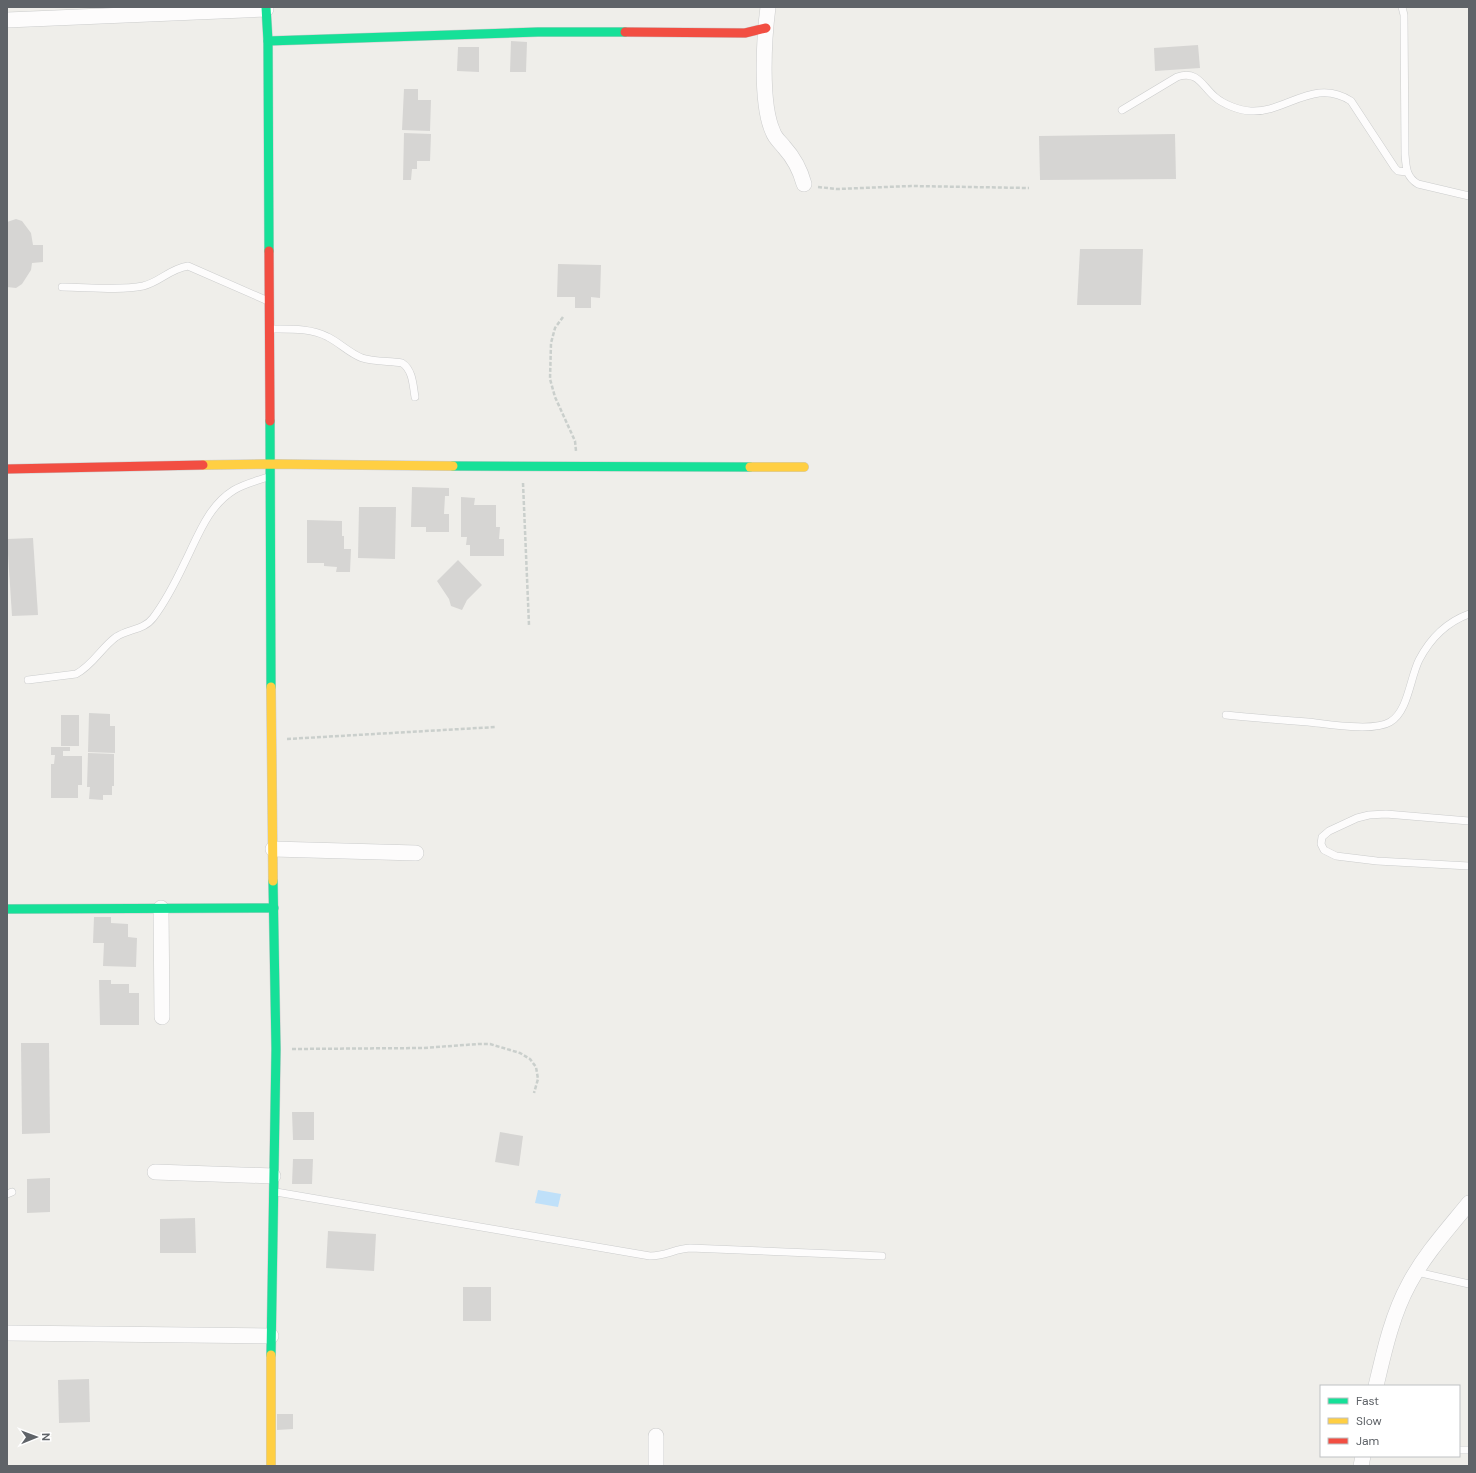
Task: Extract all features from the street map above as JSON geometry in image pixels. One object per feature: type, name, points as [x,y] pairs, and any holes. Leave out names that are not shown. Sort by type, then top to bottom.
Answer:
[{"type":"street","points":[[768,7],[766,28],[765,92],[770,126],[773,134],[797,163],[804,184]]},
{"type":"street","points":[[7,20],[266,8],[268,41],[270,302],[271,740],[276,1050],[271,1336],[271,1466]]},
{"type":"street","points":[[268,41],[538,32],[744,33],[766,28]]},
{"type":"street","points":[[7,469],[270,464],[522,467],[804,467]]},
{"type":"street","points":[[273,849],[416,853]]},
{"type":"street","points":[[161,908],[162,1017]]},
{"type":"street","points":[[7,909],[274,908]]},
{"type":"street","points":[[155,1172],[273,1176]]},
{"type":"street","points":[[1376,1385],[1384,1350],[1396,1314],[1409,1284],[1434,1246],[1469,1203]]},
{"type":"street","points":[[7,1333],[271,1336]]},
{"type":"street","points":[[656,1436],[656,1466]]},
{"type":"lane","points":[[1402,7],[1404,15],[1405,154],[1407,172],[1413,181],[1418,184],[1469,196]]},
{"type":"lane","points":[[1122,110],[1177,77],[1183,76],[1188,76],[1199,80],[1214,97],[1220,101],[1239,109],[1252,112],[1272,108],[1309,94],[1334,94],[1351,101],[1395,168],[1398,171],[1407,172]]},
{"type":"lane","points":[[62,287],[128,288],[142,286],[152,283],[178,268],[188,266],[270,302]]},
{"type":"lane","points":[[270,329],[298,329],[311,331],[327,336],[363,358],[402,363],[407,367],[410,373],[416,397]]},
{"type":"lane","points":[[28,680],[76,674],[92,662],[116,637],[147,624],[152,619],[176,579],[204,523],[213,509],[222,499],[234,490],[270,476]]},
{"type":"lane","points":[[1226,715],[1360,726],[1382,725],[1389,723],[1395,718],[1403,705],[1419,660],[1433,638],[1443,628],[1469,614]]},
{"type":"lane","points":[[1469,821],[1386,814],[1369,815],[1357,818],[1328,831],[1322,838],[1321,844],[1324,850],[1336,856],[1377,861],[1469,866]]},
{"type":"lane","points":[[274,1192],[650,1256],[665,1255],[681,1248],[882,1256]]},
{"type":"lane","points":[[1417,1272],[1469,1284]]},
{"type":"path","points":[[804,184],[819,188],[837,189],[905,186],[1029,188]]},
{"type":"path","points":[[563,317],[555,328],[551,343],[550,379],[555,397],[574,441],[576,453],[575,466]]},
{"type":"path","points":[[522,467],[529,625]]},
{"type":"path","points":[[271,740],[496,727]]},
{"type":"path","points":[[276,1050],[423,1048],[490,1044],[520,1053],[530,1059],[536,1067],[538,1079],[534,1093]]},
{"type":"water","points":[[538,1190],[561,1194],[558,1207],[535,1203]]},
{"type":"building","points":[[511,41],[527,42],[526,72],[510,72]]},
{"type":"building","points":[[1198,45],[1200,68],[1155,71],[1154,48]]},
{"type":"building","points":[[458,47],[479,47],[479,72],[457,71]]},
{"type":"building","points":[[404,89],[418,89],[418,100],[431,100],[430,131],[402,130]]},
{"type":"building","points":[[404,133],[431,134],[430,161],[417,161],[417,169],[412,169],[411,180],[403,180]]},
{"type":"building","points":[[1175,134],[1176,179],[1040,180],[1039,136]]},
{"type":"building","points":[[16,219],[22,221],[31,233],[33,245],[43,245],[43,262],[32,263],[31,270],[22,284],[16,288],[7,287],[7,222]]},
{"type":"building","points":[[1080,249],[1143,249],[1141,305],[1077,305]]},
{"type":"building","points":[[558,264],[601,265],[600,298],[591,297],[591,308],[575,308],[575,297],[557,297]]},
{"type":"building","points":[[412,487],[449,488],[449,496],[445,496],[444,514],[449,514],[449,532],[426,532],[426,527],[411,527]]},
{"type":"building","points":[[461,497],[475,498],[474,505],[496,505],[496,527],[500,527],[499,539],[504,539],[504,556],[470,556],[470,545],[466,545],[467,537],[461,537]]},
{"type":"building","points":[[359,507],[396,507],[395,559],[358,558]]},
{"type":"building","points":[[307,520],[342,521],[344,549],[351,549],[350,572],[336,572],[337,567],[324,566],[324,563],[307,563]]},
{"type":"building","points":[[33,538],[38,615],[12,616],[7,539]]},
{"type":"building","points":[[458,560],[482,585],[467,600],[462,610],[451,606],[449,599],[437,581]]},
{"type":"building","points":[[89,713],[110,714],[110,726],[115,726],[115,753],[88,752]]},
{"type":"building","points":[[61,715],[79,715],[79,746],[61,746]]},
{"type":"building","points":[[51,747],[70,747],[70,751],[63,751],[63,756],[82,756],[82,785],[78,785],[78,798],[51,798],[51,764],[54,764],[55,755],[51,755]]},
{"type":"building","points":[[88,753],[114,754],[114,786],[112,786],[112,795],[103,795],[103,800],[89,799],[90,787],[87,787]]},
{"type":"building","points":[[94,917],[111,917],[111,923],[128,924],[128,937],[137,938],[136,967],[103,966],[104,943],[93,943]]},
{"type":"building","points":[[99,980],[111,980],[111,984],[129,984],[129,993],[139,993],[139,1025],[100,1025]]},
{"type":"building","points":[[21,1043],[49,1043],[50,1133],[22,1134]]},
{"type":"building","points":[[292,1112],[314,1112],[314,1140],[293,1140]]},
{"type":"building","points":[[500,1132],[523,1136],[519,1166],[495,1162]]},
{"type":"building","points":[[293,1159],[313,1159],[312,1184],[292,1184]]},
{"type":"building","points":[[50,1178],[50,1212],[27,1213],[27,1179]]},
{"type":"building","points":[[195,1218],[196,1253],[160,1253],[160,1219]]},
{"type":"building","points":[[328,1231],[376,1234],[374,1271],[326,1268]]},
{"type":"building","points":[[463,1287],[491,1287],[491,1321],[463,1321]]},
{"type":"building","points":[[89,1379],[90,1422],[59,1423],[58,1380]]},
{"type":"building","points":[[277,1414],[293,1414],[293,1429],[277,1430]]},
{"type":"traffic: fast","points":[[266,7],[268,41],[269,251]]},
{"type":"traffic: fast","points":[[268,41],[538,32],[625,32]]},
{"type":"traffic: fast","points":[[270,421],[271,687]]},
{"type":"traffic: fast","points":[[453,466],[750,467]]},
{"type":"traffic: fast","points":[[271,1355],[276,1049],[273,881]]},
{"type":"traffic: fast","points":[[7,909],[274,908]]},
{"type":"traffic: slow","points":[[203,465],[269,464],[453,466]]},
{"type":"traffic: slow","points":[[750,467],[804,467]]},
{"type":"traffic: slow","points":[[271,687],[273,881]]},
{"type":"traffic: slow","points":[[271,1355],[271,1466]]},
{"type":"traffic: jam","points":[[625,32],[745,33],[766,28]]},
{"type":"traffic: jam","points":[[269,251],[270,421]]},
{"type":"traffic: jam","points":[[7,469],[203,465]]}]
